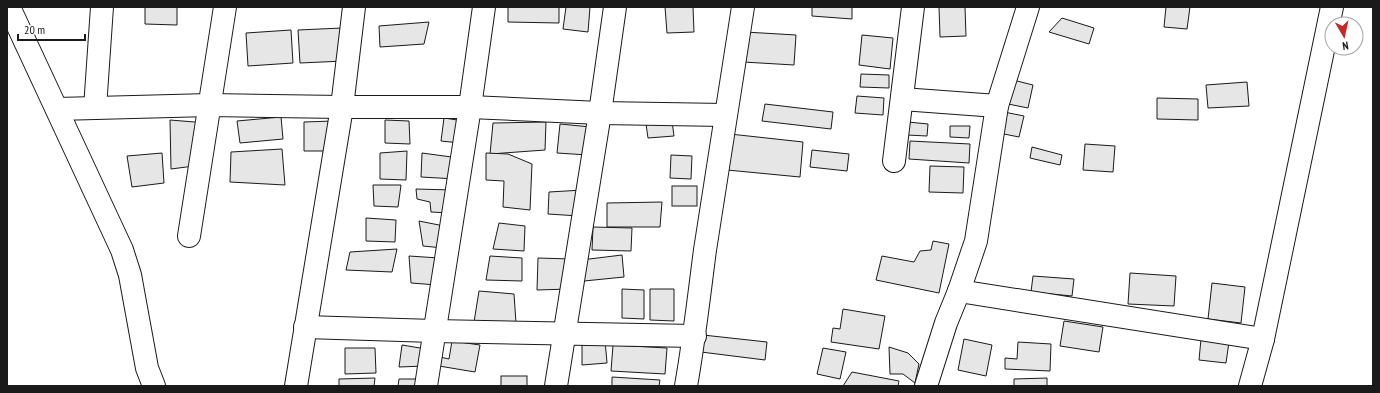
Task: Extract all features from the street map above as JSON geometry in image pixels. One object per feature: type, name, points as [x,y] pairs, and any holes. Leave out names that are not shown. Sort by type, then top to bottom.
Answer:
[{"type":"street","points":[[9,7],[122,250],[130,275],[147,368],[154,386]]},
{"type":"street","points":[[95,108],[102,7]]},
{"type":"street","points":[[189,236],[225,7]]},
{"type":"street","points":[[296,386],[342,107],[354,7]]},
{"type":"street","points":[[426,386],[470,107],[484,7]]},
{"type":"street","points":[[556,386],[600,113],[615,7]]},
{"type":"street","points":[[686,386],[695,336],[705,252],[725,115],[743,7]]},
{"type":"street","points":[[894,160],[913,7]]},
{"type":"street","points":[[926,386],[946,323],[959,291],[976,241],[997,106],[1028,7]]},
{"type":"street","points":[[1250,386],[1263,339],[1332,7]]},
{"type":"street","points":[[902,99],[997,106]]},
{"type":"street","points":[[57,109],[210,105],[470,107],[600,113],[725,115]]},
{"type":"street","points":[[959,291],[1263,339]]},
{"type":"street","points":[[305,327],[695,336]]},
{"type":"building","points":[[145,7],[177,7],[177,25],[145,24]]},
{"type":"building","points":[[508,7],[559,7],[559,23],[508,22]]},
{"type":"building","points":[[566,7],[590,7],[588,32],[563,29]]},
{"type":"building","points":[[665,7],[693,7],[694,32],[667,33]]},
{"type":"building","points":[[812,7],[852,7],[852,19],[812,16]]},
{"type":"building","points":[[939,7],[965,7],[966,36],[940,37]]},
{"type":"building","points":[[1166,7],[1190,7],[1187,29],[1164,27]]},
{"type":"building","points":[[1062,18],[1094,28],[1089,44],[1049,32]]},
{"type":"building","points":[[429,22],[424,44],[380,47],[379,26]]},
{"type":"building","points":[[342,28],[344,61],[300,63],[298,30]]},
{"type":"building","points":[[291,30],[293,63],[248,66],[246,33]]},
{"type":"building","points":[[745,32],[796,35],[794,65],[743,62]]},
{"type":"building","points":[[862,35],[893,38],[890,69],[859,65]]},
{"type":"building","points":[[861,74],[889,75],[889,88],[860,87]]},
{"type":"building","points":[[1013,80],[1033,85],[1028,108],[1008,104]]},
{"type":"building","points":[[1247,82],[1249,106],[1208,108],[1206,85]]},
{"type":"building","points":[[857,96],[884,98],[883,115],[855,113]]},
{"type":"building","points":[[1157,98],[1198,99],[1198,120],[1157,119]]},
{"type":"building","points":[[765,104],[833,112],[831,129],[762,121]]},
{"type":"building","points":[[1004,112],[1024,116],[1019,137],[999,133]]},
{"type":"building","points":[[281,117],[283,139],[240,143],[237,121]]},
{"type":"building","points":[[444,118],[464,121],[460,143],[441,141]]},
{"type":"building","points":[[170,120],[207,123],[194,166],[171,169]]},
{"type":"building","points":[[385,120],[409,121],[410,144],[385,143]]},
{"type":"building","points":[[333,121],[330,151],[304,151],[304,122]]},
{"type":"building","points":[[672,121],[674,136],[648,138],[646,124]]},
{"type":"building","points":[[546,122],[545,150],[490,154],[493,123]]},
{"type":"building","points":[[908,122],[928,124],[927,136],[907,135]]},
{"type":"building","points":[[560,124],[591,127],[588,155],[557,153]]},
{"type":"building","points":[[950,126],[970,126],[969,138],[950,137]]},
{"type":"building","points":[[730,134],[803,142],[800,177],[727,170]]},
{"type":"building","points":[[910,141],[970,144],[969,163],[909,159]]},
{"type":"building","points":[[1085,144],[1115,146],[1113,172],[1083,170]]},
{"type":"building","points":[[1032,147],[1062,155],[1060,165],[1030,158]]},
{"type":"building","points":[[282,149],[285,185],[230,182],[231,152]]},
{"type":"building","points":[[812,150],[849,154],[847,171],[810,167]]},
{"type":"building","points":[[407,151],[406,180],[380,179],[380,153]]},
{"type":"building","points":[[162,153],[164,183],[132,187],[127,156]]},
{"type":"building","points":[[422,153],[459,158],[456,179],[421,177]]},
{"type":"building","points":[[486,153],[508,154],[532,164],[530,210],[503,207],[504,181],[486,180]]},
{"type":"building","points":[[671,155],[692,156],[691,179],[670,178]]},
{"type":"building","points":[[930,166],[964,167],[963,193],[929,192]]},
{"type":"building","points":[[373,185],[401,185],[398,207],[374,206]]},
{"type":"building","points":[[672,186],[697,186],[697,206],[672,206]]},
{"type":"building","points":[[416,189],[453,190],[449,213],[431,212],[430,202],[417,199]]},
{"type":"building","points":[[583,190],[579,216],[548,214],[549,192]]},
{"type":"building","points":[[662,202],[660,227],[607,227],[607,203]]},
{"type":"building","points":[[366,218],[396,220],[395,242],[366,241]]},
{"type":"building","points":[[419,221],[444,226],[443,248],[423,246]]},
{"type":"building","points":[[499,223],[525,226],[524,251],[493,249]]},
{"type":"building","points":[[593,227],[632,228],[631,251],[592,250]]},
{"type":"building","points":[[933,241],[949,244],[939,293],[876,280],[882,256],[914,262],[920,251],[931,250]]},
{"type":"building","points":[[397,249],[392,272],[346,270],[350,252]]},
{"type":"building","points":[[622,255],[624,277],[584,281],[581,260]]},
{"type":"building","points":[[409,256],[439,258],[437,285],[411,283]]},
{"type":"building","points":[[490,256],[522,258],[522,281],[486,280]]},
{"type":"building","points":[[538,258],[571,259],[569,289],[537,290]]},
{"type":"building","points":[[1130,273],[1176,276],[1174,306],[1128,304]]},
{"type":"building","points":[[1033,276],[1074,279],[1072,296],[1031,292]]},
{"type":"building","points":[[1212,283],[1245,287],[1241,323],[1208,319]]},
{"type":"building","points":[[622,289],[644,290],[644,319],[622,318]]},
{"type":"building","points":[[650,289],[674,289],[674,321],[650,320]]},
{"type":"building","points":[[479,291],[514,294],[516,323],[474,322]]},
{"type":"building","points":[[843,309],[885,316],[879,349],[831,342],[833,328],[840,329]]},
{"type":"building","points":[[1064,321],[1103,327],[1099,352],[1060,346]]},
{"type":"building","points":[[703,335],[767,342],[765,360],[701,352]]},
{"type":"building","points":[[964,339],[992,345],[986,376],[958,370]]},
{"type":"building","points":[[1201,339],[1229,342],[1226,363],[1199,360]]},
{"type":"building","points":[[605,340],[607,363],[582,365],[582,341]]},
{"type":"building","points":[[452,341],[480,345],[475,372],[439,366],[440,357],[449,359]]},
{"type":"building","points":[[1018,342],[1051,344],[1050,371],[1005,369],[1005,358],[1017,359]]},
{"type":"building","points":[[402,345],[426,349],[425,366],[399,367]]},
{"type":"building","points":[[613,345],[667,348],[665,374],[611,371]]},
{"type":"building","points":[[889,347],[908,353],[919,364],[915,383],[903,374],[890,374]]},
{"type":"building","points":[[345,348],[375,348],[376,373],[345,374]]},
{"type":"building","points":[[823,348],[846,352],[840,379],[817,374]]},
{"type":"building","points":[[852,372],[899,381],[898,386],[843,386]]},
{"type":"building","points":[[501,376],[527,376],[527,386],[501,386]]},
{"type":"building","points":[[612,377],[660,380],[659,386],[612,386]]},
{"type":"building","points":[[375,378],[374,386],[339,386],[339,379]]},
{"type":"building","points":[[1047,378],[1047,386],[1014,386],[1014,379]]},
{"type":"building","points":[[399,379],[422,379],[421,386],[398,386]]}]
